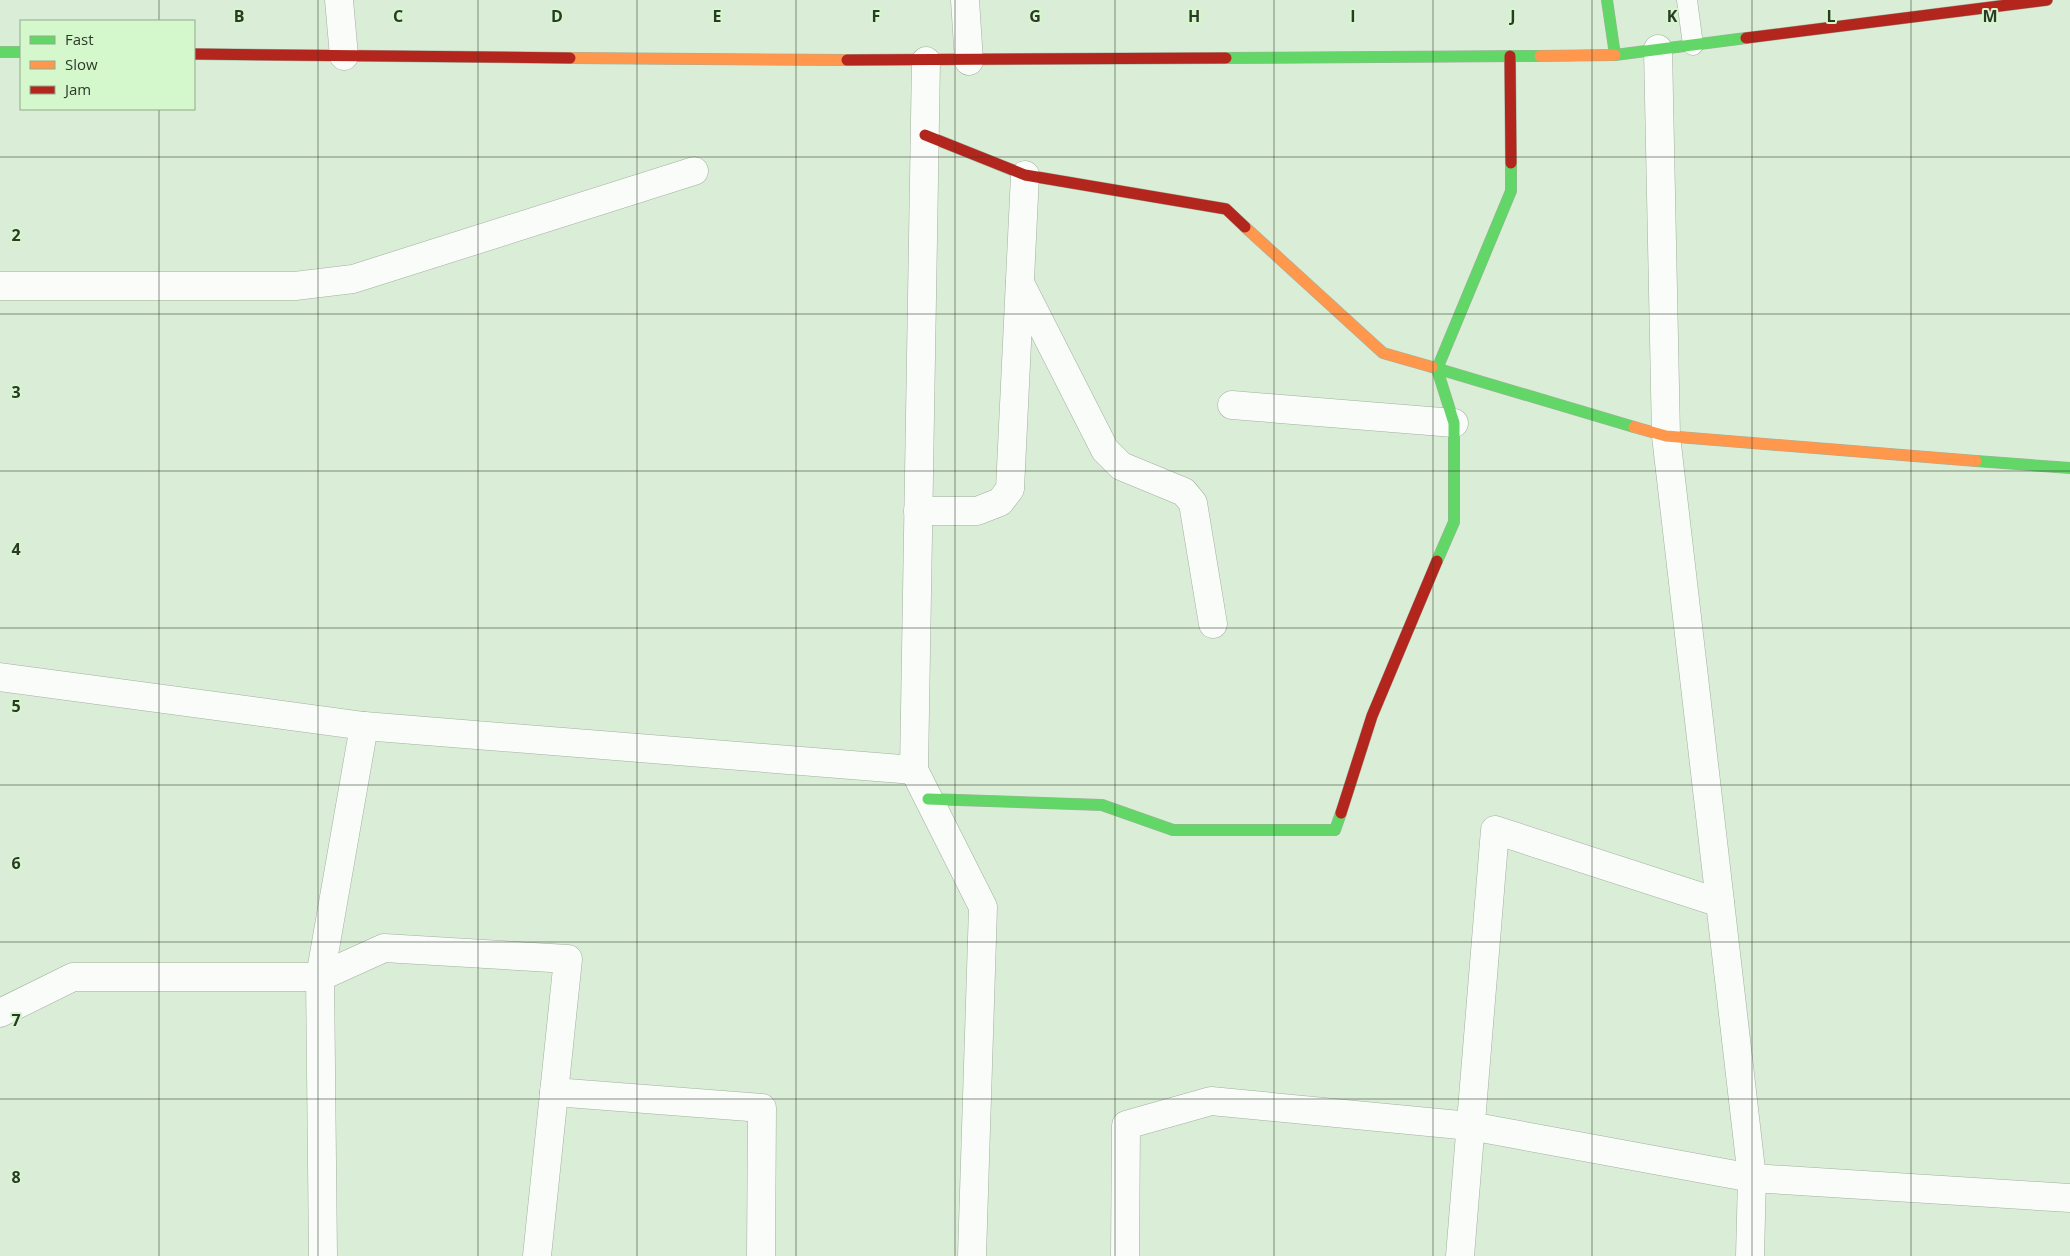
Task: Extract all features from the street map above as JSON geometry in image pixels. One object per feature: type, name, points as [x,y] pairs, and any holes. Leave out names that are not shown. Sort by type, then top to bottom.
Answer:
[{"type":"street","points":[[339,0],[344,56]]},
{"type":"street","points":[[965,0],[969,61]]},
{"type":"street","points":[[1607,0],[1615,55]]},
{"type":"street","points":[[195,54],[926,61],[1615,55],[2047,0]]},
{"type":"street","points":[[1658,49],[1666,436],[1752,1178],[1750,1256]]},
{"type":"street","points":[[0,52],[20,52]]},
{"type":"street","points":[[928,799],[1102,805],[1173,830],[1335,830],[1372,716],[1454,522],[1454,423],[1437,369],[1511,191],[1510,56]]},
{"type":"street","points":[[926,61],[914,770],[983,907],[972,1256]]},
{"type":"street","points":[[925,135],[1025,176],[1226,209],[1383,353],[1666,436],[2070,468]]},
{"type":"street","points":[[0,286],[295,286],[353,279],[694,171]]},
{"type":"street","points":[[918,511],[977,510],[1000,502],[1010,488],[1025,176]]},
{"type":"street","points":[[1020,283],[1105,450],[1121,466],[1184,492],[1193,503],[1213,624]]},
{"type":"street","points":[[1232,405],[1454,423]]},
{"type":"street","points":[[0,677],[364,726],[914,770]]},
{"type":"street","points":[[323,1256],[320,977],[364,726]]},
{"type":"street","points":[[1460,1256],[1495,830],[1720,903]]},
{"type":"street","points":[[0,1013],[73,977],[320,977],[384,948],[568,959],[536,1256]]},
{"type":"street","points":[[554,1092],[762,1108],[761,1256]]},
{"type":"street","points":[[1125,1256],[1126,1125],[1211,1101],[1470,1126],[1752,1178],[2070,1198]]},
{"type":"lane","points":[[1687,0],[1694,45]]},
{"type":"traffic: fast","points":[[1607,0],[1615,55],[1746,38]]},
{"type":"traffic: fast","points":[[0,52],[20,52]]},
{"type":"traffic: fast","points":[[1226,58],[1540,56]]},
{"type":"traffic: fast","points":[[1437,561],[1454,522],[1454,423],[1437,369],[1511,191],[1511,163]]},
{"type":"traffic: fast","points":[[1432,367],[1634,427]]},
{"type":"traffic: fast","points":[[1976,461],[2070,468]]},
{"type":"traffic: fast","points":[[928,799],[1102,805],[1173,830],[1335,830],[1341,813]]},
{"type":"traffic: slow","points":[[1540,56],[1615,55]]},
{"type":"traffic: slow","points":[[570,58],[847,60]]},
{"type":"traffic: slow","points":[[1245,227],[1383,353],[1432,367]]},
{"type":"traffic: slow","points":[[1634,427],[1666,436],[1976,461]]},
{"type":"traffic: jam","points":[[1746,38],[2047,0]]},
{"type":"traffic: jam","points":[[195,54],[570,58]]},
{"type":"traffic: jam","points":[[1510,56],[1511,163]]},
{"type":"traffic: jam","points":[[847,60],[1226,58]]},
{"type":"traffic: jam","points":[[925,135],[1025,175],[1226,209],[1245,227]]},
{"type":"traffic: jam","points":[[1341,813],[1372,716],[1437,561]]}]
